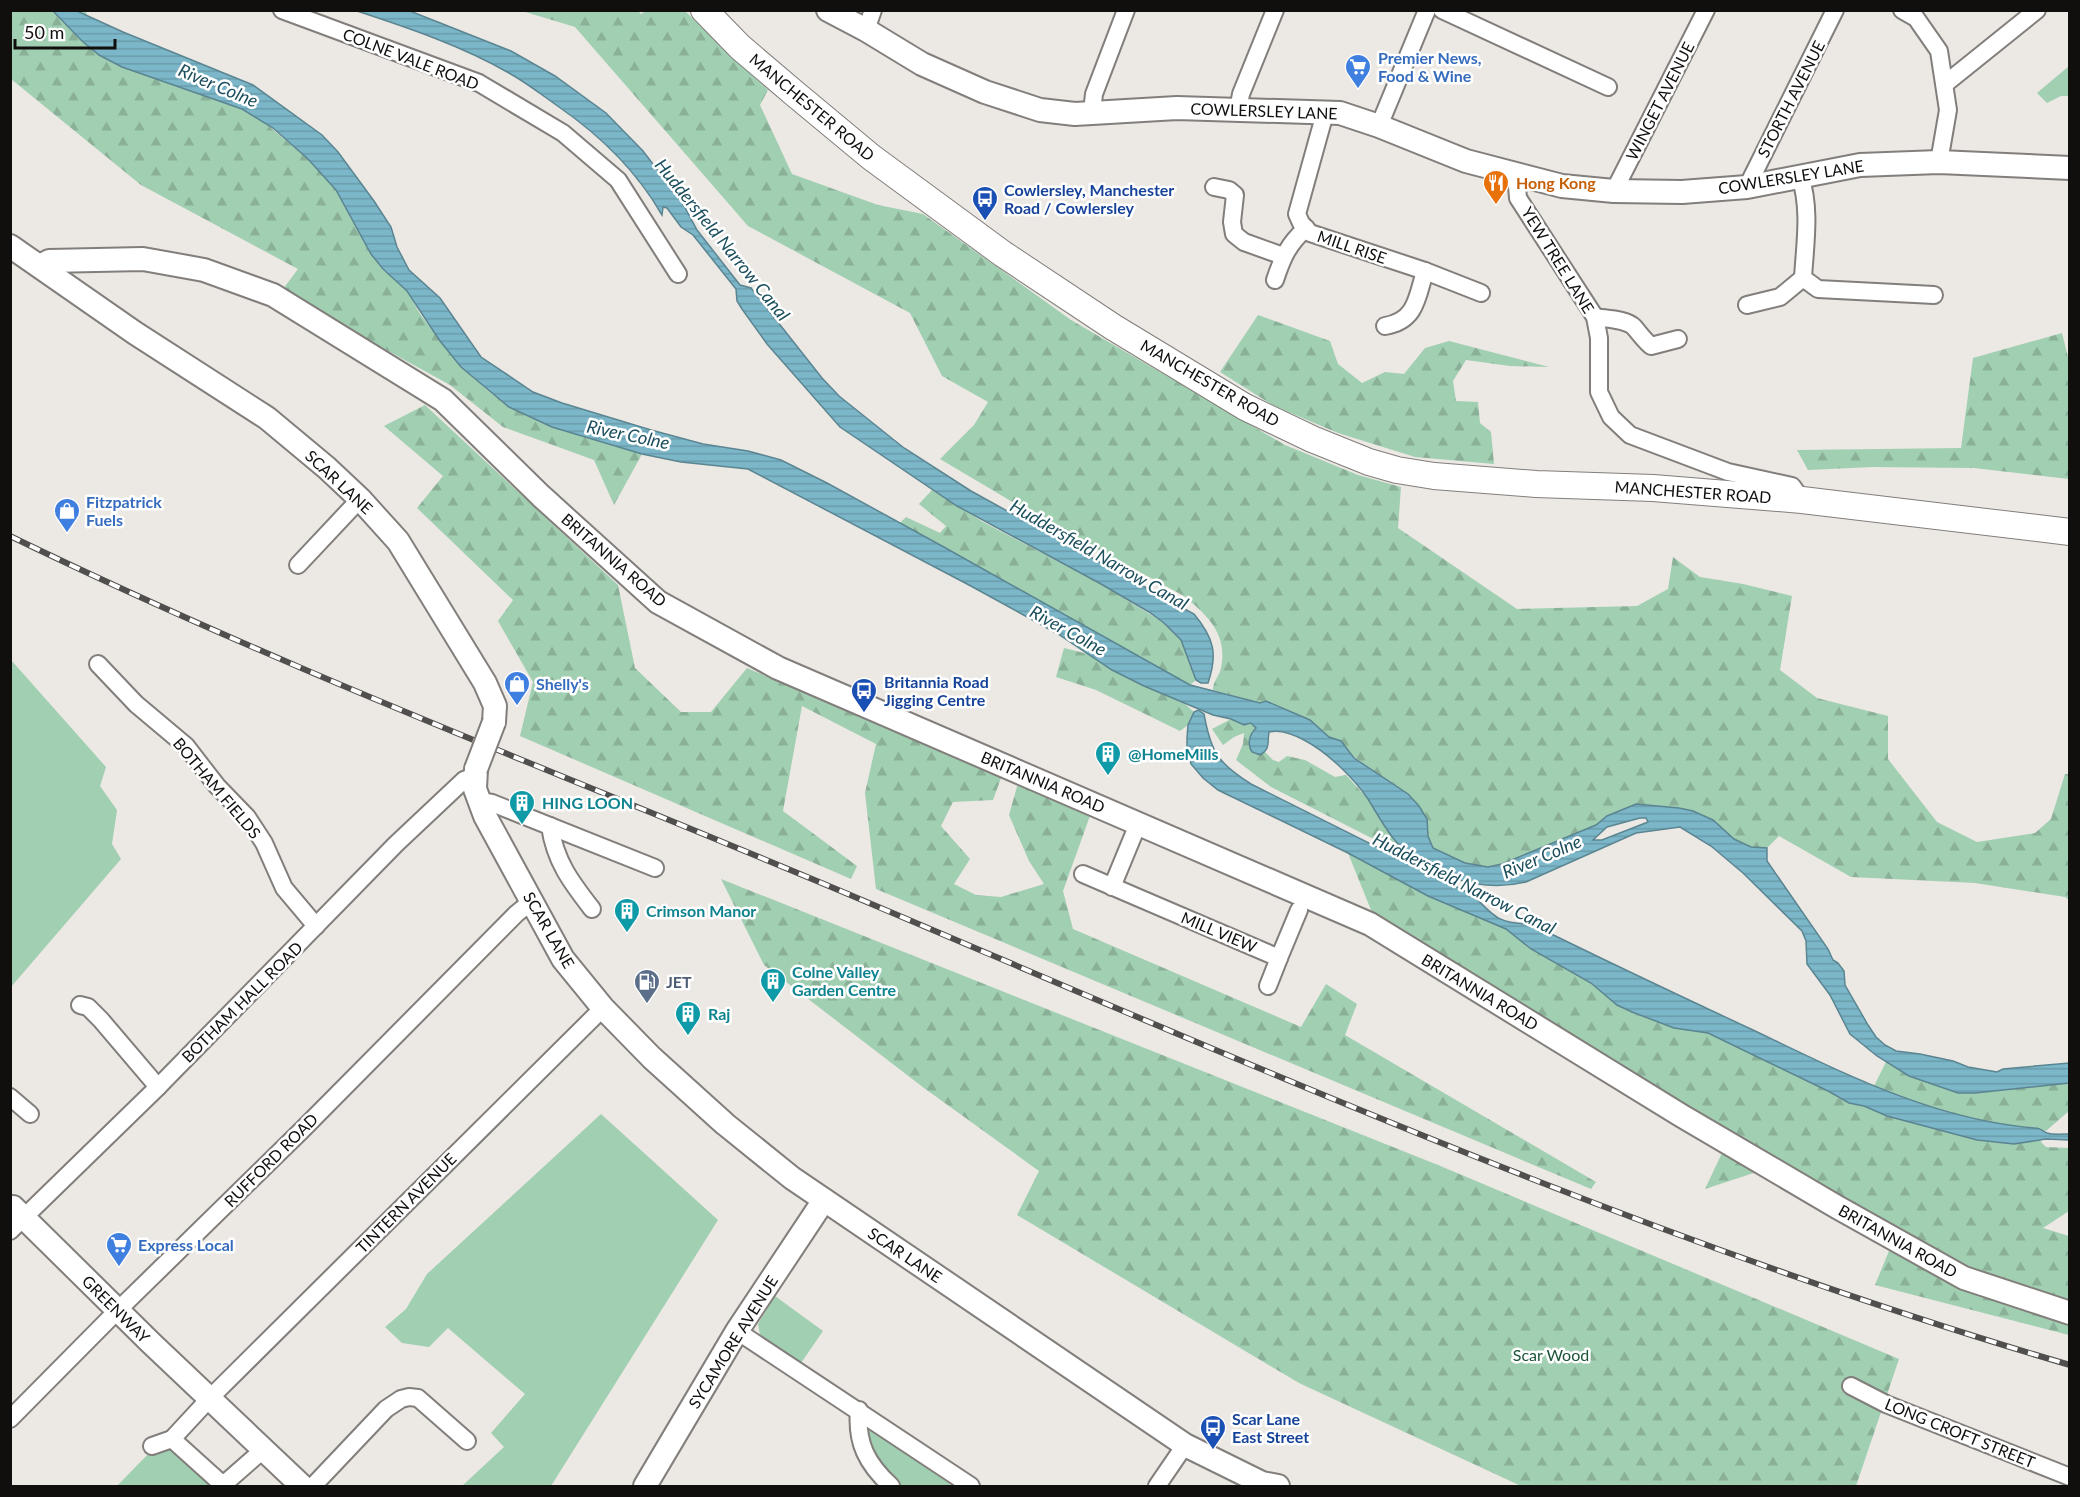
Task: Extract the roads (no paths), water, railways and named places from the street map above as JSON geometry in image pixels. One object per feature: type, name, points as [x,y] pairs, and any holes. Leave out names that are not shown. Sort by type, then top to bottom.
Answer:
[{"type":"main road","name":"MANCHESTER ROAD","points":[[704,10],[740,47],[872,157],[1003,254],[1113,327],[1236,401],[1312,439],[1369,462],[1397,470],[1434,476],[1536,484],[1653,488],[1802,500],[2070,532]]},
{"type":"street","name":"COLNE VALE ROAD","points":[[282,10],[479,83],[562,134],[618,180],[678,274]]},
{"type":"street","name":"COWLERSLEY LANE","points":[[828,10],[870,20],[922,64],[985,92],[1040,110],[1075,114],[1177,108],[1340,113],[1466,161],[1562,186],[1614,191],[1682,192],[1746,187],[1860,165],[1939,162],[2070,168]]},
{"type":"street","points":[[1092,112],[1094,94],[1126,10]]},
{"type":"street","points":[[1238,110],[1241,94],[1275,10]]},
{"type":"street","points":[[1379,126],[1427,10]]},
{"type":"street","points":[[1442,10],[1608,87]]},
{"type":"street","name":"WINGET AVENUE","points":[[1614,191],[1706,10]]},
{"type":"street","name":"STORTH AVENUE","points":[[1746,187],[1835,10]]},
{"type":"street","points":[[1902,10],[1916,18],[1940,51],[1947,111],[1939,162]]},
{"type":"street","points":[[1945,84],[2037,10]]},
{"type":"street","name":"MILL RISE","points":[[1325,113],[1297,214],[1306,228],[1310,232],[1425,271],[1481,293]]},
{"type":"street","name":"YEW TREE LANE","points":[[1516,174],[1518,198],[1595,317],[1599,339],[1599,392],[1611,417],[1630,435],[1728,472],[1792,486],[1802,500]]},
{"type":"street","points":[[1747,305],[1780,297],[1803,278],[1807,215],[1805,192],[1800,176]]},
{"type":"street","points":[[1214,187],[1229,190],[1235,195],[1232,222],[1234,234],[1244,242],[1282,256]]},
{"type":"street","points":[[1275,280],[1282,256],[1290,243],[1306,228]]},
{"type":"street","name":"SCAR LANE","points":[[10,246],[135,333],[267,417],[360,499],[398,542],[492,695],[495,706],[494,722],[475,772],[475,789],[479,801],[563,959],[603,1008],[652,1058],[725,1124],[792,1178],[1185,1445],[1267,1485]]},
{"type":"street","name":"BRITANNIA ROAD","points":[[40,266],[49,261],[143,259],[204,270],[273,295],[443,400],[541,496],[658,603],[778,668],[1370,924],[1682,1116],[1964,1278],[2070,1313]]},
{"type":"street","points":[[1385,326],[1398,324],[1412,310],[1425,271]]},
{"type":"street","points":[[1803,278],[1818,289],[1934,295]]},
{"type":"street","points":[[1595,317],[1633,325],[1640,337],[1651,346],[1678,339]]},
{"type":"street","points":[[298,565],[360,499]]},
{"type":"street","name":"BOTHAM FIELDS","points":[[98,664],[136,704],[180,741],[247,818],[264,843],[284,888],[316,926]]},
{"type":"street","name":"BOTHAM HALL ROAD","points":[[15,1218],[158,1087],[396,844],[475,772]]},
{"type":"street","points":[[479,801],[492,803],[655,868]]},
{"type":"street","points":[[1112,887],[1138,824]]},
{"type":"street","points":[[550,826],[566,876],[592,909]]},
{"type":"street","name":"MILL VIEW","points":[[1083,874],[1279,958],[1299,910]]},
{"type":"street","name":"RUFFORD ROAD","points":[[10,1419],[516,914],[532,901]]},
{"type":"street","points":[[1268,987],[1279,958]]},
{"type":"street","points":[[80,1005],[88,1007],[101,1020],[158,1087]]},
{"type":"street","name":"TINTERN AVENUE","points":[[210,1398],[603,1008]]},
{"type":"street","points":[[10,1097],[30,1114]]},
{"type":"street","name":"SYCAMORE AVENUE","points":[[645,1486],[737,1331],[824,1200]]},
{"type":"street","name":"GREENWAY","points":[[15,1218],[119,1310],[302,1486]]},
{"type":"street","points":[[737,1331],[971,1486]]},
{"type":"street","name":"LONG CROFT STREET","points":[[1851,1386],[1886,1404],[2070,1477]]},
{"type":"street","points":[[152,1446],[172,1438],[210,1398]]},
{"type":"street","points":[[313,1486],[386,1409],[401,1399],[418,1398],[467,1441]]},
{"type":"street","points":[[859,1410],[859,1440],[867,1457],[891,1486]]},
{"type":"street","points":[[172,1438],[222,1486],[264,1449]]},
{"type":"street","points":[[1156,1486],[1185,1445]]},
{"type":"water","name":"River Colne","points":[[53,11],[77,11],[253,85],[322,135],[338,152],[391,227],[397,247],[409,270],[440,298],[481,357],[533,392],[651,430],[703,444],[748,451],[781,460],[942,546],[1190,685],[1260,703],[1266,701],[1310,720],[1329,737],[1341,741],[1354,758],[1408,794],[1427,819],[1428,836],[1433,848],[1465,863],[1488,867],[1502,864],[1596,825],[1607,816],[1636,804],[1693,811],[1713,820],[1734,839],[1751,847],[1767,848],[1767,861],[1828,949],[1833,960],[1844,971],[1845,985],[1876,1037],[1885,1045],[1896,1051],[1920,1054],[1997,1072],[2003,1069],[2069,1063],[2069,1083],[1958,1093],[1909,1076],[1877,1056],[1850,1034],[1830,995],[1807,964],[1806,941],[1802,931],[1743,873],[1711,846],[1680,827],[1636,833],[1526,882],[1508,885],[1472,883],[1436,872],[1405,851],[1393,838],[1368,799],[1347,774],[1322,751],[1300,738],[1282,732],[1269,732],[1266,750],[1260,755],[1252,752],[1249,740],[1256,728],[1251,723],[1244,725],[1213,715],[1112,670],[1058,634],[748,469],[681,462],[642,454],[552,427],[509,407],[461,367],[440,341],[407,291],[383,269],[371,254],[336,190],[308,159],[273,128],[242,109],[122,67],[99,55]],"holes":[[[1646,818],[1648,822],[1602,840],[1593,840],[1607,827]]]},
{"type":"water","points":[[357,11],[410,11],[511,51],[555,76],[606,113],[643,151],[682,202],[697,230],[740,285],[751,288],[822,378],[839,396],[904,448],[971,491],[1194,614],[1206,631],[1212,647],[1213,663],[1208,683],[1196,680],[1181,640],[1149,612],[957,506],[840,427],[767,344],[737,301],[736,289],[693,235],[681,227],[667,208],[663,207],[662,215],[629,169],[603,142],[574,118],[522,81],[473,54]]},
{"type":"water","points":[[1198,710],[1204,714],[1213,748],[1218,756],[1240,777],[1473,895],[1486,909],[1504,921],[1531,924],[1855,1078],[1890,1092],[1961,1115],[2037,1128],[2049,1134],[2069,1134],[2069,1140],[2046,1139],[2014,1144],[1977,1140],[1887,1116],[1864,1106],[1849,1103],[1708,1033],[1674,1028],[1617,1005],[1591,983],[1531,949],[1506,929],[1428,896],[1348,853],[1218,790],[1191,764],[1187,750],[1188,725],[1194,712]]},
{"type":"railway","points":[[10,536],[220,633],[327,679],[755,855],[1459,1150],[1762,1265],[1915,1317],[2070,1365]]},
{"type":"place","name":"Premier News, Food & Wine","points":[[1358,90]]},
{"type":"place","name":"Hong Kong","points":[[1496,206]]},
{"type":"place","name":"Cowlersley, Manchester Road / Cowlersley","points":[[985,222]]},
{"type":"place","name":"Fitzpatrick Fuels","points":[[67,534]]},
{"type":"place","name":"Shelly's","points":[[517,707]]},
{"type":"place","name":"Britannia Road Jigging Centre","points":[[864,714]]},
{"type":"place","name":"@HomeMills","points":[[1108,777]]},
{"type":"place","name":"HING LOON","points":[[522,826]]},
{"type":"place","name":"Crimson Manor","points":[[627,934]]},
{"type":"place","name":"Colne Valley Garden Centre","points":[[773,1004]]},
{"type":"place","name":"JET","points":[[647,1005]]},
{"type":"place","name":"Raj","points":[[688,1037]]},
{"type":"place","name":"Express Local","points":[[119,1268]]},
{"type":"place","name":"Scar Lane East Street","points":[[1213,1451]]},
{"type":"water label","name":"Huddersfield Narrow Canal","points":[[722,240]]},
{"type":"water label","name":"Huddersfield Narrow Canal","points":[[1099,555]]},
{"type":"water label","name":"Huddersfield Narrow Canal","points":[[1464,884]]},
{"type":"park label","name":"Scar Wood","points":[[1551,1355]]}]
